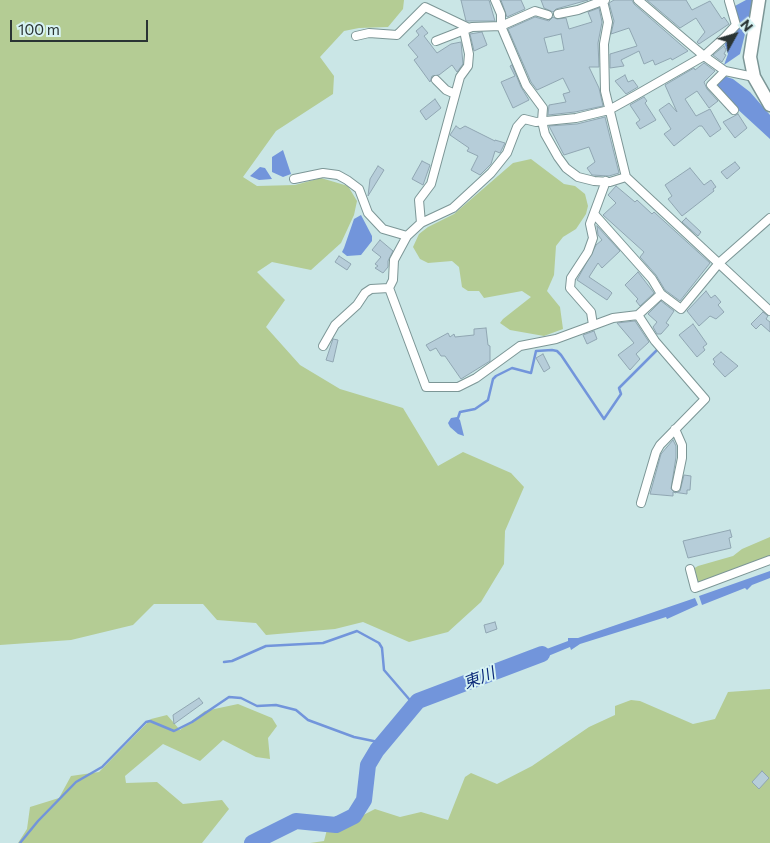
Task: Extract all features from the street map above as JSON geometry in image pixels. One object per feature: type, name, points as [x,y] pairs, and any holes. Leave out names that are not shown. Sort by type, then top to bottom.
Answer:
[{"type":"main road","points":[[759,0],[750,57],[754,77],[770,105]]},
{"type":"street","points":[[495,0],[501,14],[500,26],[526,85],[543,108],[542,121],[545,134],[566,168],[578,177],[594,182],[626,178]]},
{"type":"street","points":[[558,14],[578,10],[591,2],[604,0],[608,22],[604,70],[605,92],[626,178],[770,310]]},
{"type":"street","points":[[638,0],[704,56],[725,70],[754,77]]},
{"type":"street","points":[[661,294],[638,315],[613,318],[556,339],[520,346],[466,384],[458,387],[426,387],[389,288],[393,280],[394,260],[407,236],[421,223],[453,208],[491,173],[507,153],[517,127],[524,119],[542,121],[576,118],[609,110],[704,56],[736,25],[729,1]]},
{"type":"street","points":[[356,36],[369,33],[397,35],[427,3],[467,29]]},
{"type":"street","points":[[436,41],[467,29],[500,26],[534,11],[548,15]]},
{"type":"street","points":[[421,223],[419,200],[431,184],[460,77],[468,66],[467,29]]},
{"type":"street","points":[[725,70],[711,85],[734,110]]},
{"type":"street","points":[[436,80],[446,90],[455,94]]},
{"type":"street","points":[[294,178],[323,174],[338,175],[359,189],[368,213],[383,230],[407,236]]},
{"type":"street","points":[[593,325],[591,312],[570,288],[571,278],[588,252],[593,238],[590,224],[606,182]]},
{"type":"street","points":[[595,215],[652,279],[661,294],[681,309],[719,263],[770,218]]},
{"type":"street","points":[[323,346],[335,325],[357,305],[365,293],[378,287],[389,288]]},
{"type":"street","points":[[638,315],[655,341],[705,399],[675,429],[656,452],[641,503]]},
{"type":"street","points":[[675,429],[682,444],[676,487]]},
{"type":"street","points":[[690,569],[695,588],[770,560]]},
{"type":"green space","points":[[0,0],[404,0],[403,9],[388,27],[359,28],[344,31],[320,57],[334,76],[333,94],[276,131],[243,177],[257,186],[295,185],[321,178],[348,186],[357,201],[354,215],[341,243],[311,270],[272,262],[257,272],[285,300],[266,327],[300,365],[340,389],[403,408],[438,466],[463,452],[511,473],[524,487],[505,531],[504,564],[481,602],[448,632],[409,642],[363,622],[335,629],[266,635],[256,623],[217,620],[203,604],[154,604],[133,625],[71,640],[0,645]]},
{"type":"green space","points":[[531,159],[564,184],[575,186],[585,194],[588,206],[586,214],[576,229],[563,237],[556,246],[554,275],[547,291],[560,307],[563,329],[544,336],[510,330],[500,323],[531,297],[522,291],[484,298],[479,291],[468,291],[462,287],[459,267],[452,261],[428,263],[420,259],[413,247],[419,234],[428,227],[454,214],[513,163]]},
{"type":"green space","points":[[770,537],[770,556],[698,583],[693,569],[733,556],[742,549]]},
{"type":"green space","points":[[770,689],[770,843],[310,843],[324,841],[328,826],[338,828],[375,809],[400,817],[421,812],[448,820],[465,777],[471,773],[497,784],[532,766],[589,727],[615,715],[615,706],[631,700],[640,701],[693,724],[715,719],[728,692]]},
{"type":"green space","points":[[238,704],[272,718],[277,726],[268,738],[270,759],[256,757],[223,740],[200,761],[163,744],[125,776],[126,783],[157,782],[183,804],[222,800],[229,809],[202,843],[18,843],[27,829],[30,807],[59,798],[71,776],[99,772],[151,719],[167,715],[180,730],[205,711]]},
{"type":"water","points":[[746,0],[752,0],[752,6],[740,54],[724,65],[728,54],[724,42],[738,25],[733,7]]},
{"type":"water","points":[[724,76],[733,79],[750,92],[770,115],[770,139],[733,105],[718,88],[716,84]]},
{"type":"water","points":[[283,150],[291,174],[283,177],[272,172],[272,157]]},
{"type":"water","points":[[260,167],[265,168],[272,179],[259,180],[250,176]]},
{"type":"water","points":[[361,215],[372,236],[372,241],[361,255],[347,256],[342,252],[354,219]]},
{"type":"water","points":[[457,417],[460,420],[464,436],[458,434],[450,427],[448,423],[451,418]]},
{"type":"water","points":[[770,571],[770,578],[752,585],[747,590],[745,588],[702,605],[699,596]]},
{"type":"water","points":[[695,598],[698,605],[667,619],[666,617],[580,644],[571,650],[570,647],[524,666],[520,659],[568,641],[568,638],[578,638]]},
{"type":"building","points":[[461,0],[489,0],[495,21],[466,21]]},
{"type":"building","points":[[501,0],[521,0],[525,9],[507,17]]},
{"type":"building","points":[[541,0],[588,0],[556,9],[553,12],[544,8]]},
{"type":"building","points":[[614,0],[632,0],[634,4],[688,51],[672,60],[671,58],[655,65],[653,60],[644,64],[639,51],[621,60],[624,66],[610,68],[610,54],[637,46],[629,28],[611,34],[614,21],[609,3]]},
{"type":"building","points":[[647,0],[686,0],[692,10],[710,1],[722,19],[724,17],[729,24],[699,44],[697,42],[705,32],[696,18],[680,28]]},
{"type":"building","points":[[599,8],[602,22],[598,43],[599,67],[589,67],[599,88],[603,106],[548,115],[549,105],[566,102],[563,94],[570,92],[563,78],[537,90],[531,82],[508,29],[535,17],[549,21],[553,17],[557,19],[566,18],[569,29],[592,22],[588,12]],"holes":[[[561,34],[564,50],[548,53],[544,38]]]},
{"type":"building","points":[[422,26],[428,33],[424,36],[437,53],[451,44],[461,42],[463,64],[457,72],[452,65],[439,75],[432,76],[430,82],[414,60],[418,57],[408,45],[419,35],[416,31]]},
{"type":"building","points":[[482,32],[487,45],[474,51],[470,34]]},
{"type":"building","points":[[724,46],[726,50],[724,54],[726,55],[722,62],[713,55]]},
{"type":"building","points":[[704,63],[715,71],[704,82],[707,89],[718,101],[709,108],[697,91],[685,99],[696,116],[710,109],[721,129],[710,137],[702,126],[699,126],[674,146],[664,134],[671,129],[659,110],[669,103],[677,112],[665,85],[694,68],[695,70]]},
{"type":"building","points":[[512,65],[521,87],[529,100],[513,108],[501,82],[515,76],[510,66]]},
{"type":"building","points":[[625,75],[628,82],[633,80],[638,87],[626,94],[615,81]]},
{"type":"building","points":[[644,97],[647,101],[645,103],[656,120],[640,129],[636,123],[640,120],[630,105]]},
{"type":"building","points":[[435,99],[441,108],[426,120],[420,111]]},
{"type":"building","points":[[738,114],[747,128],[735,138],[723,122]]},
{"type":"building","points":[[605,117],[619,173],[609,176],[592,175],[587,168],[595,162],[589,147],[564,155],[549,126],[577,124]]},
{"type":"building","points":[[456,126],[460,129],[465,126],[495,141],[505,143],[500,153],[495,151],[491,164],[480,175],[471,170],[478,156],[467,151],[469,148],[450,135]]},
{"type":"building","points":[[422,161],[430,165],[423,185],[412,179]]},
{"type":"building","points":[[735,162],[740,168],[727,179],[721,172]]},
{"type":"building","points":[[378,166],[384,170],[368,196],[370,179]]},
{"type":"building","points":[[690,168],[704,185],[711,180],[716,187],[713,189],[714,191],[682,216],[668,199],[672,196],[665,185]]},
{"type":"building","points":[[616,186],[635,202],[637,200],[652,214],[654,212],[710,263],[680,301],[665,290],[656,275],[640,257],[644,252],[603,215],[616,203],[608,195]]},
{"type":"building","points":[[686,218],[701,232],[698,236],[682,222]]},
{"type":"building","points":[[597,226],[620,251],[602,268],[598,263],[589,277],[612,293],[607,300],[577,280],[596,245],[602,240],[598,235]]},
{"type":"building","points":[[380,240],[393,251],[388,261],[388,267],[383,273],[375,268],[378,266],[375,264],[381,257],[372,250]]},
{"type":"building","points":[[339,256],[351,264],[347,270],[335,262]]},
{"type":"building","points":[[638,272],[654,293],[640,306],[636,301],[638,299],[625,285]]},
{"type":"building","points":[[706,291],[711,298],[715,295],[721,302],[718,305],[724,312],[716,319],[710,316],[699,326],[687,311]]},
{"type":"building","points":[[661,301],[674,311],[666,323],[669,325],[661,334],[657,334],[653,327],[657,322],[648,314]]},
{"type":"building","points":[[763,312],[768,316],[766,319],[770,322],[770,332],[761,324],[756,329],[751,324]]},
{"type":"building","points":[[635,321],[649,342],[636,354],[640,359],[630,370],[618,355],[634,343],[617,323]]},
{"type":"building","points":[[693,324],[707,344],[703,347],[705,350],[697,357],[679,335]]},
{"type":"building","points":[[486,328],[488,345],[490,346],[490,361],[461,379],[445,356],[441,356],[436,348],[430,351],[426,345],[448,333],[450,337],[454,334],[455,337],[474,335],[474,329]]},
{"type":"building","points":[[594,331],[597,339],[587,344],[583,335]]},
{"type":"building","points":[[333,339],[338,340],[333,362],[326,360]]},
{"type":"building","points":[[721,352],[738,366],[725,377],[713,364],[715,362],[713,359]]},
{"type":"building","points":[[543,354],[550,368],[544,372],[536,358]]},
{"type":"building","points":[[673,440],[676,446],[676,457],[671,489],[674,492],[673,496],[650,494],[661,454]]},
{"type":"building","points":[[684,475],[691,476],[690,490],[687,490],[687,494],[676,492],[680,491]]},
{"type":"building","points":[[730,530],[732,537],[729,538],[731,548],[688,558],[683,541]]},
{"type":"building","points":[[495,622],[497,629],[486,633],[484,625]]},
{"type":"building","points":[[199,698],[203,703],[174,724],[173,715]]},
{"type":"building","points":[[762,771],[769,778],[759,789],[752,782]]},
{"type":"waterway","points":[[458,418],[460,412],[475,409],[488,400],[493,379],[496,376],[512,368],[531,373],[536,351],[552,350],[557,351],[561,355],[604,419],[621,394],[619,388],[658,349]]},
{"type":"waterway","points":[[224,662],[232,661],[266,646],[323,643],[357,631],[379,643],[382,648],[384,670],[415,706]]},
{"type":"waterway","name":"東川","points":[[252,843],[296,821],[336,825],[354,816],[364,800],[368,765],[377,750],[418,701],[542,654]]},
{"type":"waterway","points":[[20,843],[38,821],[76,782],[102,767],[146,722],[150,721],[174,731],[192,722],[229,697],[241,698],[257,706],[276,705],[296,710],[308,720],[354,737],[383,743]]}]
